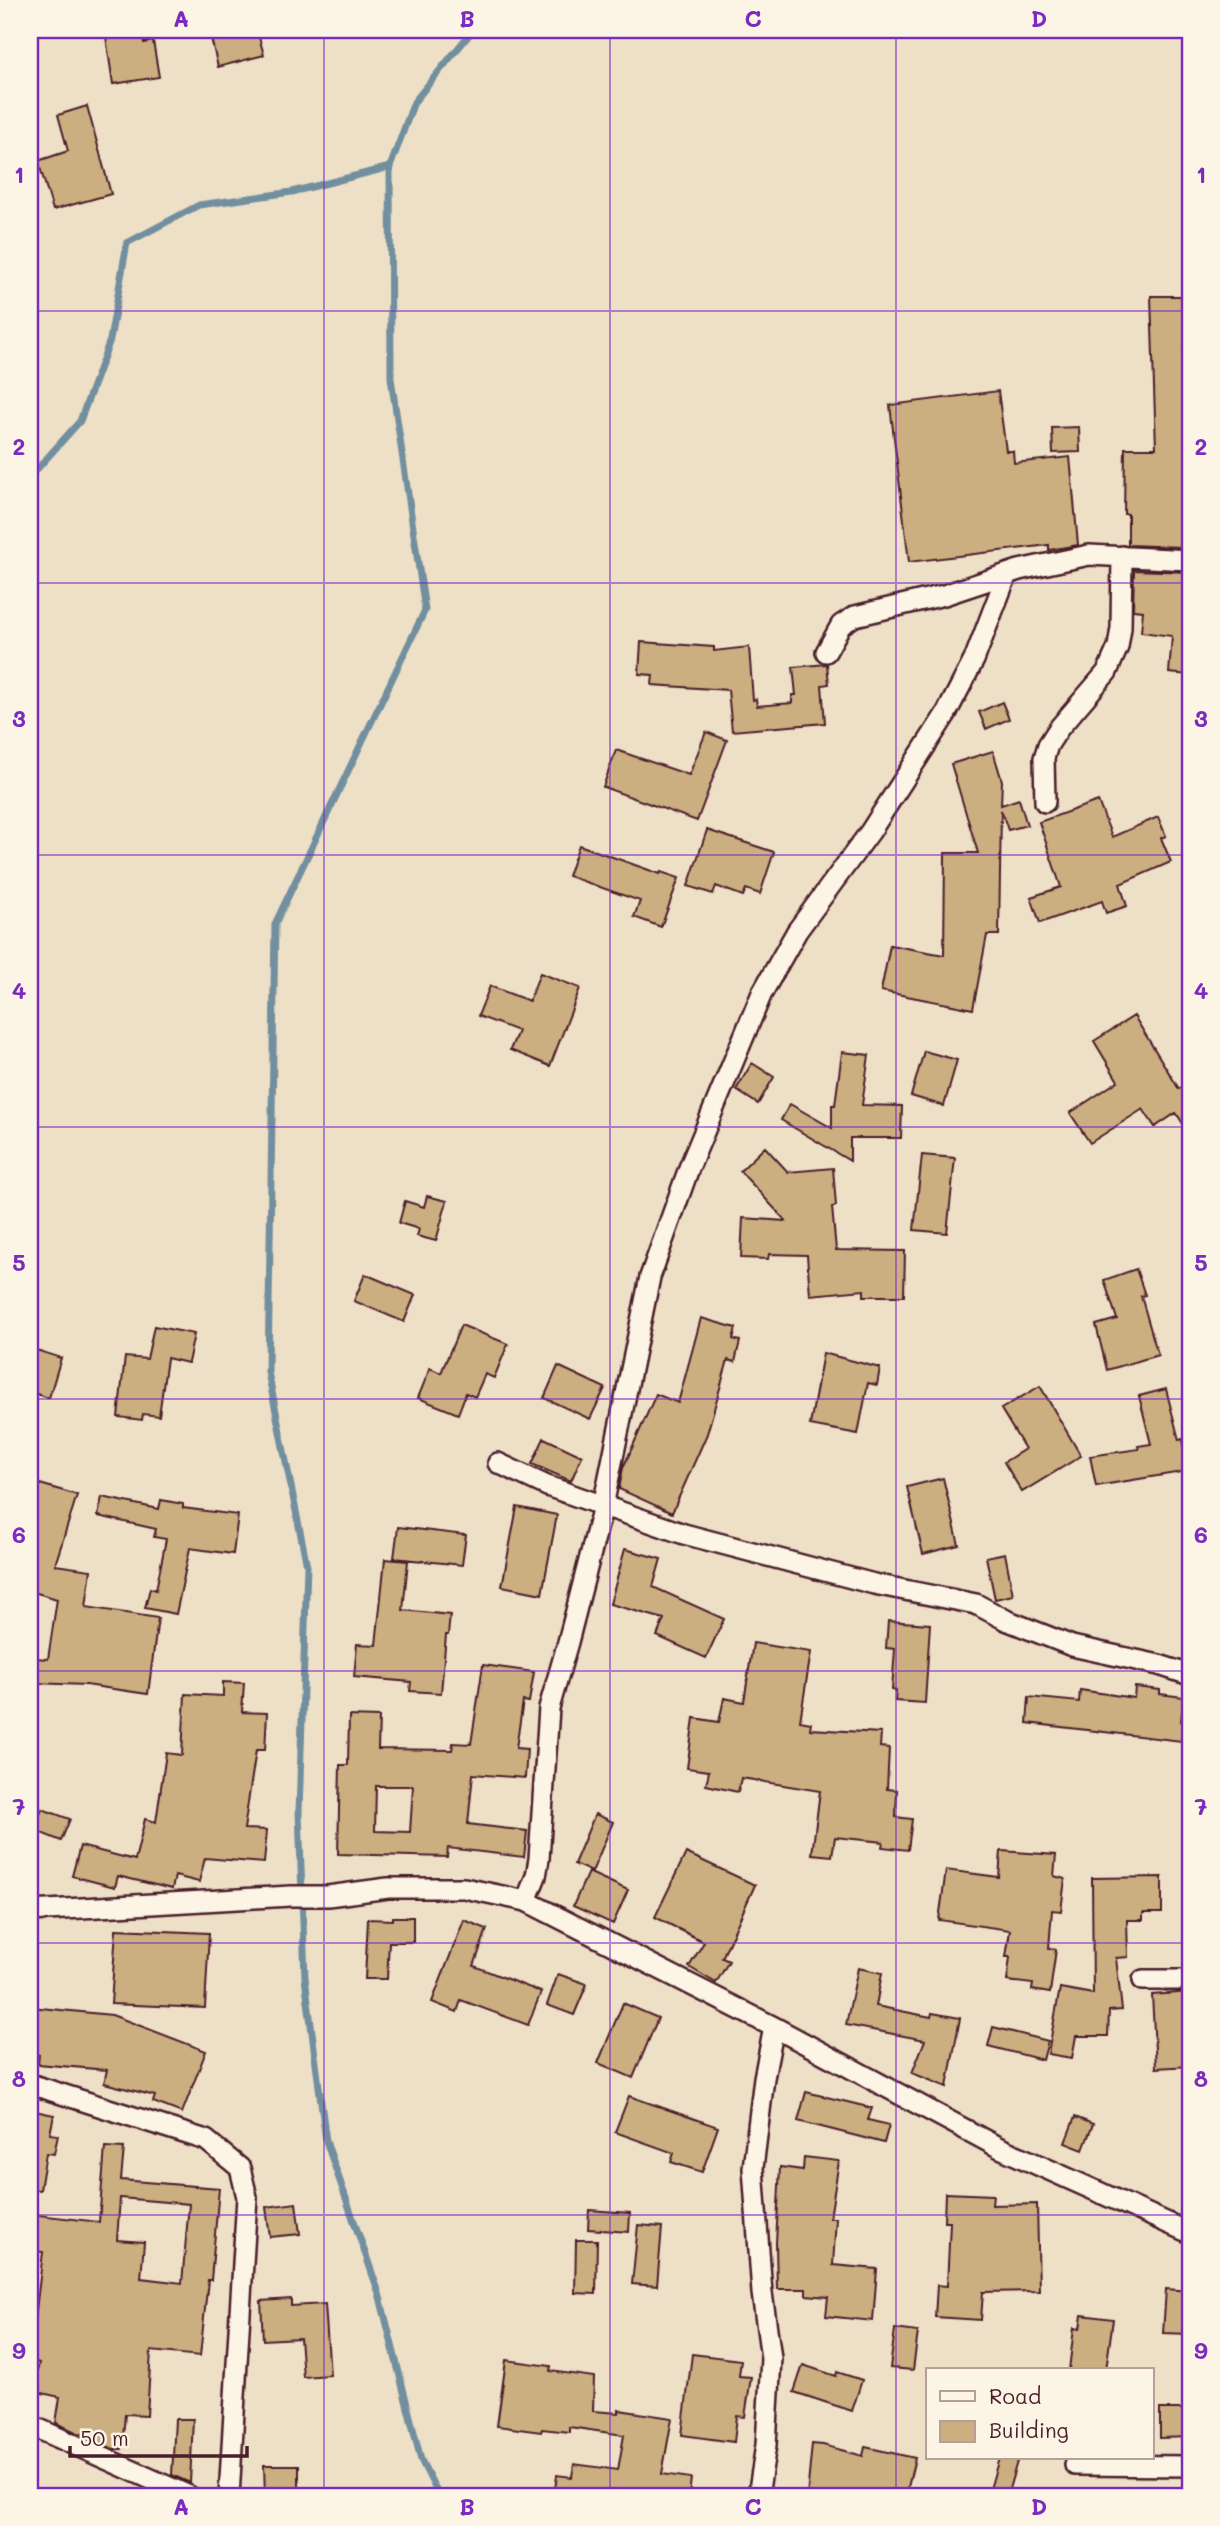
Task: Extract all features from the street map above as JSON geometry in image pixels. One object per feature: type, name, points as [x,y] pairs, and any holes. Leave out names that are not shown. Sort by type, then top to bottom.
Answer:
[{"type":"street","points":[[826,652],[841,625],[855,616],[944,595],[1007,574],[1089,555],[1190,560]]},
{"type":"street","points":[[1045,802],[1044,758],[1048,745],[1059,728],[1107,672],[1118,647],[1121,628],[1122,556]]},
{"type":"street","points":[[526,1901],[536,1877],[539,1859],[549,1708],[603,1506],[650,1277],[689,1168],[762,993],[797,932],[870,832],[946,714],[974,660],[1007,574]]},
{"type":"street","points":[[498,1463],[547,1486],[684,1535],[874,1584],[976,1604],[1006,1620],[1072,1646],[1159,1665],[1190,1675]]},
{"type":"street","points":[[30,1911],[328,1896],[387,1888],[464,1888],[526,1901],[774,2027],[998,2147],[1190,2233]]},
{"type":"street","points":[[1143,1980],[1190,1980]]},
{"type":"street","points":[[758,2496],[766,2445],[771,2358],[761,2281],[752,2168],[774,2027]]},
{"type":"street","points":[[30,2084],[206,2140],[240,2168],[247,2197],[229,2496]]},
{"type":"street","points":[[30,2425],[189,2496]]},
{"type":"street","points":[[1075,2465],[1190,2466]]},
{"type":"building","points":[[105,30],[143,30],[144,43],[153,41],[159,77],[113,84]]},
{"type":"building","points":[[209,30],[257,30],[264,55],[218,67]]},
{"type":"building","points":[[87,106],[111,194],[53,210],[38,161],[68,151],[58,115]]},
{"type":"building","points":[[1151,296],[1186,296],[1184,414],[1189,413],[1190,528],[1181,528],[1181,547],[1128,545],[1128,514],[1124,514],[1125,448],[1156,448]]},
{"type":"building","points":[[998,391],[1006,451],[1013,451],[1014,463],[1070,457],[1078,545],[1049,550],[1049,545],[909,562],[890,405]]},
{"type":"building","points":[[1079,427],[1080,452],[1053,453],[1052,428]]},
{"type":"building","points":[[1134,570],[1190,572],[1190,675],[1169,673],[1172,636],[1141,632],[1143,611],[1133,610]]},
{"type":"building","points":[[641,642],[714,647],[714,651],[749,647],[753,700],[756,699],[757,706],[792,703],[792,695],[796,695],[793,667],[827,664],[829,684],[822,685],[825,723],[732,731],[728,690],[652,685],[653,675],[639,674]]},
{"type":"building","points":[[1002,702],[1009,719],[986,729],[979,712]]},
{"type":"building","points":[[706,732],[727,740],[697,821],[603,787],[616,750],[689,775]]},
{"type":"building","points":[[993,751],[1002,781],[1001,805],[1019,799],[1027,825],[1008,830],[1001,810],[999,935],[987,935],[973,1009],[881,991],[890,945],[944,955],[945,853],[978,853],[951,764]]},
{"type":"building","points":[[1098,801],[1112,837],[1158,817],[1166,836],[1161,838],[1171,862],[1120,884],[1127,906],[1106,913],[1102,901],[1040,923],[1031,897],[1061,887],[1039,822]]},
{"type":"building","points":[[707,830],[774,852],[760,894],[746,889],[743,896],[716,886],[713,894],[688,886]]},
{"type":"building","points":[[579,845],[660,874],[661,872],[679,878],[661,927],[634,917],[640,901],[568,876]]},
{"type":"building","points":[[540,973],[580,988],[550,1066],[510,1050],[518,1031],[478,1016],[490,986],[529,1001]]},
{"type":"building","points":[[1134,1016],[1179,1089],[1183,1086],[1190,1097],[1190,1134],[1176,1113],[1155,1127],[1143,1109],[1090,1143],[1070,1113],[1118,1081],[1094,1041]]},
{"type":"building","points":[[924,1051],[957,1060],[944,1106],[911,1096]]},
{"type":"building","points":[[842,1052],[869,1055],[862,1105],[902,1106],[901,1138],[850,1138],[850,1161],[781,1120],[790,1104],[832,1128],[832,1105],[835,1105]]},
{"type":"building","points":[[752,1063],[774,1077],[758,1104],[736,1090]]},
{"type":"building","points":[[765,1147],[788,1172],[833,1168],[836,1206],[832,1207],[836,1250],[905,1251],[904,1296],[864,1296],[864,1290],[810,1295],[807,1255],[769,1254],[768,1259],[741,1258],[743,1218],[786,1221],[740,1171]]},
{"type":"building","points":[[922,1155],[955,1158],[947,1233],[914,1230]]},
{"type":"building","points":[[427,1196],[447,1201],[436,1241],[417,1236],[419,1229],[399,1223],[405,1201],[424,1207]]},
{"type":"building","points":[[1136,1269],[1145,1295],[1141,1296],[1158,1355],[1107,1370],[1096,1325],[1117,1319],[1104,1280]]},
{"type":"building","points":[[365,1274],[415,1295],[404,1322],[354,1301]]},
{"type":"building","points":[[701,1318],[736,1328],[733,1339],[740,1341],[735,1362],[728,1360],[707,1434],[672,1513],[619,1489],[623,1468],[656,1394],[678,1403]]},
{"type":"building","points":[[461,1325],[508,1344],[494,1378],[485,1374],[475,1397],[466,1393],[458,1414],[418,1398],[430,1368],[441,1373]]},
{"type":"building","points":[[154,1326],[194,1334],[188,1363],[167,1358],[159,1416],[143,1414],[142,1420],[118,1417],[125,1357],[147,1359]]},
{"type":"building","points":[[30,1348],[61,1358],[49,1398],[30,1392]]},
{"type":"building","points":[[823,1353],[880,1368],[877,1385],[868,1383],[858,1434],[810,1425]]},
{"type":"building","points":[[558,1366],[605,1388],[590,1419],[544,1398]]},
{"type":"building","points":[[1040,1386],[1081,1456],[1022,1492],[1004,1462],[1025,1449],[1001,1409]]},
{"type":"building","points":[[1166,1389],[1179,1440],[1183,1439],[1188,1471],[1096,1486],[1090,1456],[1139,1449],[1138,1446],[1151,1444],[1139,1396]]},
{"type":"building","points":[[544,1438],[582,1456],[571,1481],[532,1464]]},
{"type":"building","points":[[943,1478],[959,1545],[923,1554],[907,1487]]},
{"type":"building","points":[[40,1484],[77,1495],[55,1565],[91,1570],[86,1607],[158,1618],[148,1694],[86,1685],[34,1683],[35,1658],[48,1659],[57,1599],[30,1591],[30,1495],[36,1497]]},
{"type":"building","points":[[102,1497],[159,1509],[161,1500],[183,1504],[183,1508],[238,1515],[233,1554],[190,1548],[176,1614],[145,1608],[150,1588],[156,1590],[166,1539],[154,1537],[156,1529],[98,1516]]},
{"type":"building","points":[[517,1507],[557,1515],[542,1594],[502,1586]]},
{"type":"building","points":[[398,1527],[466,1535],[462,1565],[394,1558]]},
{"type":"building","points":[[625,1549],[661,1559],[653,1587],[724,1619],[706,1658],[657,1636],[664,1619],[610,1604]]},
{"type":"building","points":[[1005,1553],[1013,1595],[995,1599],[986,1557]]},
{"type":"building","points":[[385,1559],[408,1561],[403,1610],[450,1615],[441,1693],[410,1691],[411,1682],[354,1677],[357,1644],[376,1645]]},
{"type":"building","points":[[888,1621],[930,1624],[925,1703],[895,1701],[896,1691],[892,1690],[895,1649],[886,1648]]},
{"type":"building","points":[[753,1643],[811,1652],[800,1721],[811,1723],[810,1729],[881,1733],[880,1747],[889,1748],[887,1789],[897,1790],[896,1817],[912,1819],[908,1850],[882,1847],[883,1842],[835,1837],[832,1856],[812,1854],[820,1791],[741,1778],[738,1792],[706,1785],[709,1771],[687,1768],[694,1718],[719,1722],[724,1698],[744,1702]]},
{"type":"building","points":[[483,1665],[534,1672],[529,1702],[523,1701],[516,1748],[527,1749],[525,1778],[473,1774],[468,1824],[527,1831],[524,1857],[448,1848],[447,1857],[338,1854],[340,1765],[348,1765],[349,1716],[379,1717],[378,1749],[452,1750],[453,1743],[471,1744]],"holes":[[[376,1786],[413,1786],[410,1832],[375,1831]]]},
{"type":"building","points":[[223,1682],[244,1683],[242,1712],[267,1713],[265,1750],[256,1750],[244,1829],[267,1830],[264,1863],[205,1858],[199,1882],[175,1876],[172,1889],[118,1876],[115,1887],[72,1876],[80,1846],[135,1860],[145,1819],[156,1822],[166,1753],[182,1755],[185,1694],[223,1696]]},
{"type":"building","points":[[1135,1687],[1184,1697],[1181,1721],[1190,1722],[1190,1742],[1027,1723],[1029,1697],[1079,1702],[1080,1690],[1134,1698]]},
{"type":"building","points":[[42,1809],[70,1819],[61,1841],[34,1830]]},
{"type":"building","points":[[595,1814],[613,1822],[592,1872],[574,1864]]},
{"type":"building","points":[[1001,1851],[1056,1855],[1054,1876],[1065,1879],[1061,1911],[1052,1910],[1049,1948],[1056,1949],[1050,1993],[1032,1990],[1033,1984],[1007,1981],[1010,1957],[1006,1957],[1010,1930],[939,1920],[946,1870],[999,1877]]},
{"type":"building","points":[[686,1853],[755,1885],[722,1958],[729,1961],[716,1983],[689,1967],[704,1942],[655,1917]]},
{"type":"building","points":[[588,1872],[628,1890],[613,1924],[573,1906]]},
{"type":"building","points":[[1162,1877],[1162,1913],[1143,1913],[1143,1920],[1127,1920],[1128,1957],[1116,1958],[1122,2010],[1109,2011],[1108,2036],[1076,2036],[1072,2058],[1048,2054],[1060,1988],[1093,1994],[1092,1878]]},
{"type":"building","points":[[393,1917],[413,1917],[413,1942],[389,1942],[387,1979],[365,1979],[368,1919],[393,1920]]},
{"type":"building","points":[[464,1920],[487,1929],[474,1966],[541,1992],[528,2025],[461,2000],[457,2012],[432,2002]]},
{"type":"building","points":[[116,1929],[209,1933],[205,2008],[111,2004]]},
{"type":"building","points":[[858,1968],[882,1973],[876,2006],[931,2017],[932,2013],[960,2018],[947,2087],[912,2073],[925,2040],[846,2025]]},
{"type":"building","points":[[558,1974],[587,1984],[574,2015],[547,2005]]},
{"type":"building","points":[[1190,1992],[1190,2066],[1156,2068],[1152,1995]]},
{"type":"building","points":[[623,2003],[658,2018],[633,2078],[598,2063]]},
{"type":"building","points":[[30,2007],[112,2015],[206,2051],[182,2113],[153,2102],[155,2096],[104,2083],[107,2070],[38,2064],[39,2055],[30,2054]]},
{"type":"building","points":[[993,2027],[1048,2041],[1043,2060],[988,2046]]},
{"type":"building","points":[[806,2092],[872,2108],[868,2120],[889,2125],[884,2143],[798,2121]]},
{"type":"building","points":[[629,2096],[718,2127],[702,2172],[671,2162],[674,2153],[615,2132]]},
{"type":"building","points":[[30,2110],[54,2115],[50,2134],[58,2135],[54,2154],[46,2153],[40,2190],[30,2189]]},
{"type":"building","points":[[1075,2117],[1093,2124],[1083,2150],[1065,2143]]},
{"type":"building","points":[[105,2147],[124,2148],[121,2180],[219,2188],[211,2280],[208,2280],[200,2356],[151,2351],[147,2415],[125,2414],[122,2449],[113,2449],[96,2441],[97,2436],[78,2433],[56,2423],[60,2397],[33,2391],[39,2363],[30,2360],[30,2325],[34,2327],[43,2252],[30,2250],[30,2214],[99,2222]],"holes":[[[120,2198],[189,2204],[182,2283],[141,2278],[144,2242],[117,2240]]]},
{"type":"building","points":[[804,2157],[839,2161],[830,2218],[836,2218],[833,2265],[877,2269],[873,2321],[826,2316],[828,2297],[806,2295],[806,2289],[777,2289],[776,2243],[780,2167],[803,2170]]},
{"type":"building","points":[[945,2193],[993,2195],[992,2205],[1037,2204],[1039,2291],[983,2292],[981,2320],[935,2317],[937,2285],[947,2286],[950,2222],[944,2222]]},
{"type":"building","points":[[296,2203],[300,2234],[270,2237],[266,2207]]},
{"type":"building","points":[[589,2210],[630,2213],[629,2232],[588,2229]]},
{"type":"building","points":[[638,2225],[662,2227],[657,2286],[632,2284]]},
{"type":"building","points":[[576,2240],[597,2240],[596,2294],[575,2293]]},
{"type":"building","points":[[1166,2289],[1190,2291],[1190,2334],[1163,2333]]},
{"type":"building","points":[[291,2299],[291,2306],[325,2304],[330,2375],[303,2377],[300,2338],[263,2340],[261,2301]]},
{"type":"building","points":[[1082,2315],[1113,2319],[1106,2368],[1069,2368],[1074,2328],[1080,2329]]},
{"type":"building","points":[[895,2329],[918,2332],[913,2370],[890,2368]]},
{"type":"building","points":[[692,2354],[741,2360],[739,2376],[751,2377],[745,2417],[737,2416],[734,2442],[682,2435]]},
{"type":"building","points":[[506,2360],[551,2366],[550,2371],[594,2377],[593,2411],[619,2413],[619,2410],[672,2418],[662,2474],[691,2478],[689,2496],[554,2496],[557,2475],[572,2477],[574,2464],[618,2470],[624,2435],[569,2427],[569,2432],[542,2429],[541,2432],[497,2426]]},
{"type":"building","points":[[803,2365],[836,2376],[837,2372],[862,2380],[852,2411],[794,2392]]},
{"type":"building","points":[[1160,2409],[1190,2409],[1190,2437],[1160,2438]]},
{"type":"building","points":[[175,2419],[193,2419],[190,2483],[172,2475]]},
{"type":"building","points":[[812,2444],[863,2456],[865,2447],[915,2458],[906,2496],[807,2496]]},
{"type":"building","points":[[998,2460],[1017,2460],[1007,2496],[988,2496]]},
{"type":"building","points":[[264,2465],[299,2465],[299,2496],[265,2496]]},
{"type":"waterway","points":[[30,477],[80,421],[110,340],[127,243],[199,205],[292,192],[390,167],[414,102],[473,30]]},
{"type":"waterway","points":[[390,167],[391,378],[425,610],[275,924],[268,1372],[307,1566],[299,1812],[305,1978],[326,2141],[379,2293],[421,2460],[439,2496]]}]
